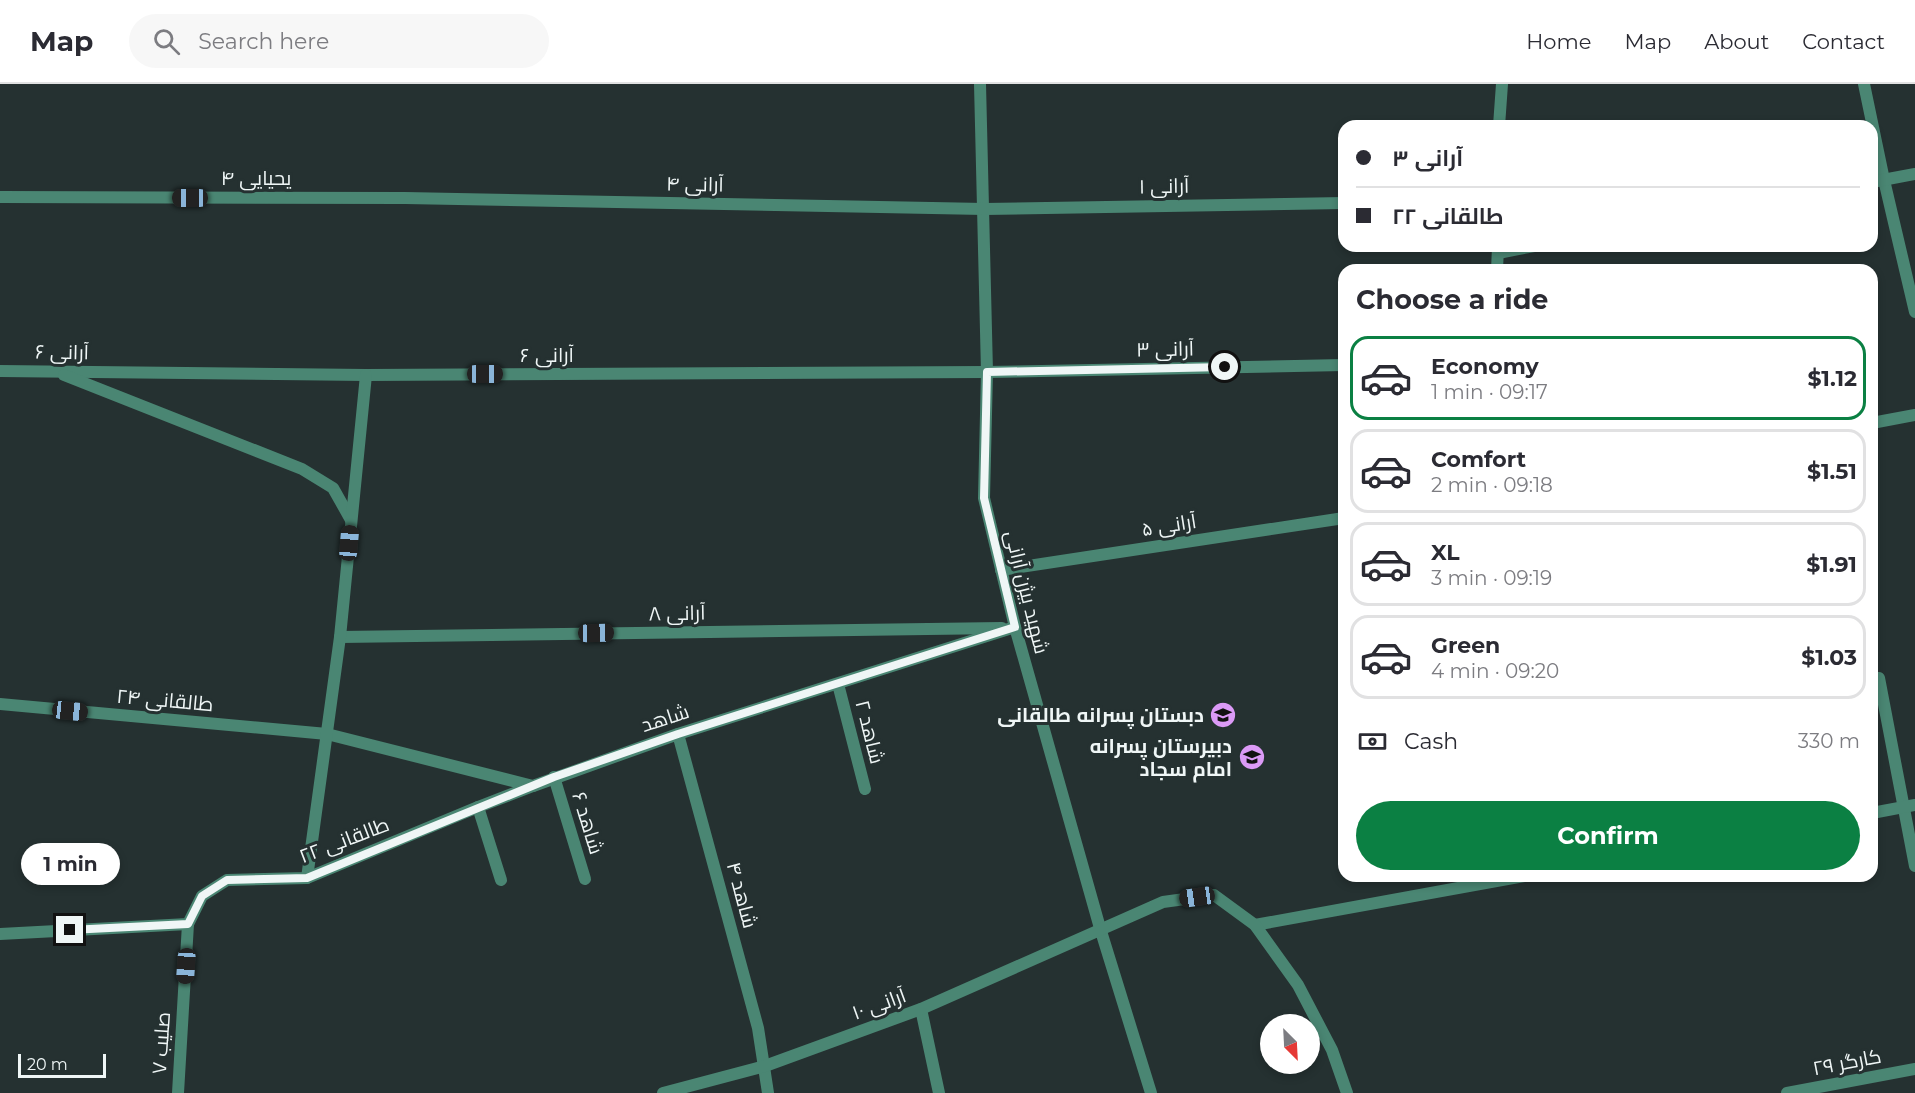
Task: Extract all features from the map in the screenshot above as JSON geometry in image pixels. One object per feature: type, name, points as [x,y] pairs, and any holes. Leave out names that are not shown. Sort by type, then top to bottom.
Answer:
[{"type":"street","name":"شهید بیژن آرانی","points":[[980,84],[987,372],[984,498],[1015,627],[1100,928],[1151,1093]]},
{"type":"street","points":[[1500,120],[1502,84]]},
{"type":"street","points":[[1864,84],[1869,120]]},
{"type":"street","points":[[1915,174],[1878,181],[1915,312]]},
{"type":"street","name":"یحیایی ۴","points":[[0,197],[405,198]]},
{"type":"street","name":"آرانی ۴","points":[[405,198],[984,209]]},
{"type":"street","name":"آرانی ۱","points":[[984,209],[1338,203]]},
{"type":"street","name":"آرانی ۳","points":[[987,372],[1338,365]]},
{"type":"street","name":"آرانی ۶","points":[[0,371],[366,375],[987,372]]},
{"type":"street","points":[[56,371],[302,469],[333,488],[351,520]]},
{"type":"street","points":[[307,878],[340,637],[366,375]]},
{"type":"street","points":[[1878,422],[1915,415]]},
{"type":"street","name":"آرانی ۵","points":[[1000,570],[1338,519]]},
{"type":"street","name":"آرانی ۸","points":[[340,637],[1015,627]]},
{"type":"street","name":"شاهد","points":[[533,786],[678,734],[1015,627]]},
{"type":"street","points":[[1879,678],[1910,806],[1915,866]]},
{"type":"street","name":"شاهد ۲","points":[[838,684],[865,789]]},
{"type":"street","name":"طالقانی ۲۴","points":[[0,704],[327,734]]},
{"type":"street","points":[[327,734],[533,786]]},
{"type":"street","name":"شاهد ۴","points":[[678,734],[758,1028],[768,1093]]},
{"type":"street","name":"شاهد ۶","points":[[554,777],[585,879]]},
{"type":"street","name":"طالقانی ۲۲","points":[[188,924],[202,896],[227,880],[307,878],[533,786]]},
{"type":"street","points":[[1878,812],[1910,806]]},
{"type":"street","points":[[477,807],[501,880]]},
{"type":"street","points":[[1255,924],[1490,882]]},
{"type":"street","name":"آرانی ۱۰","points":[[663,1093],[765,1066],[921,1010],[1100,928],[1163,902],[1214,895],[1255,924],[1298,985],[1332,1050],[1347,1093]]},
{"type":"street","points":[[0,934],[188,924]]},
{"type":"street","name":"صلیب ۷","points":[[178,1093],[188,924]]},
{"type":"street","points":[[921,1010],[939,1093]]},
{"type":"street","name":"کارگر ۲۹","points":[[1787,1093],[1915,1069]]},
{"type":"place","name":"دبستان پسرانه طالقانی","points":[[1223,715]]},
{"type":"place","name":"دبیرستان پسرانه امام سجاد","points":[[1252,757]]},
{"type":"route","points":[[70,930],[188,924],[202,896],[227,880],[307,878],[554,777],[678,734],[1015,627],[984,498],[987,372],[1225,367]]}]
